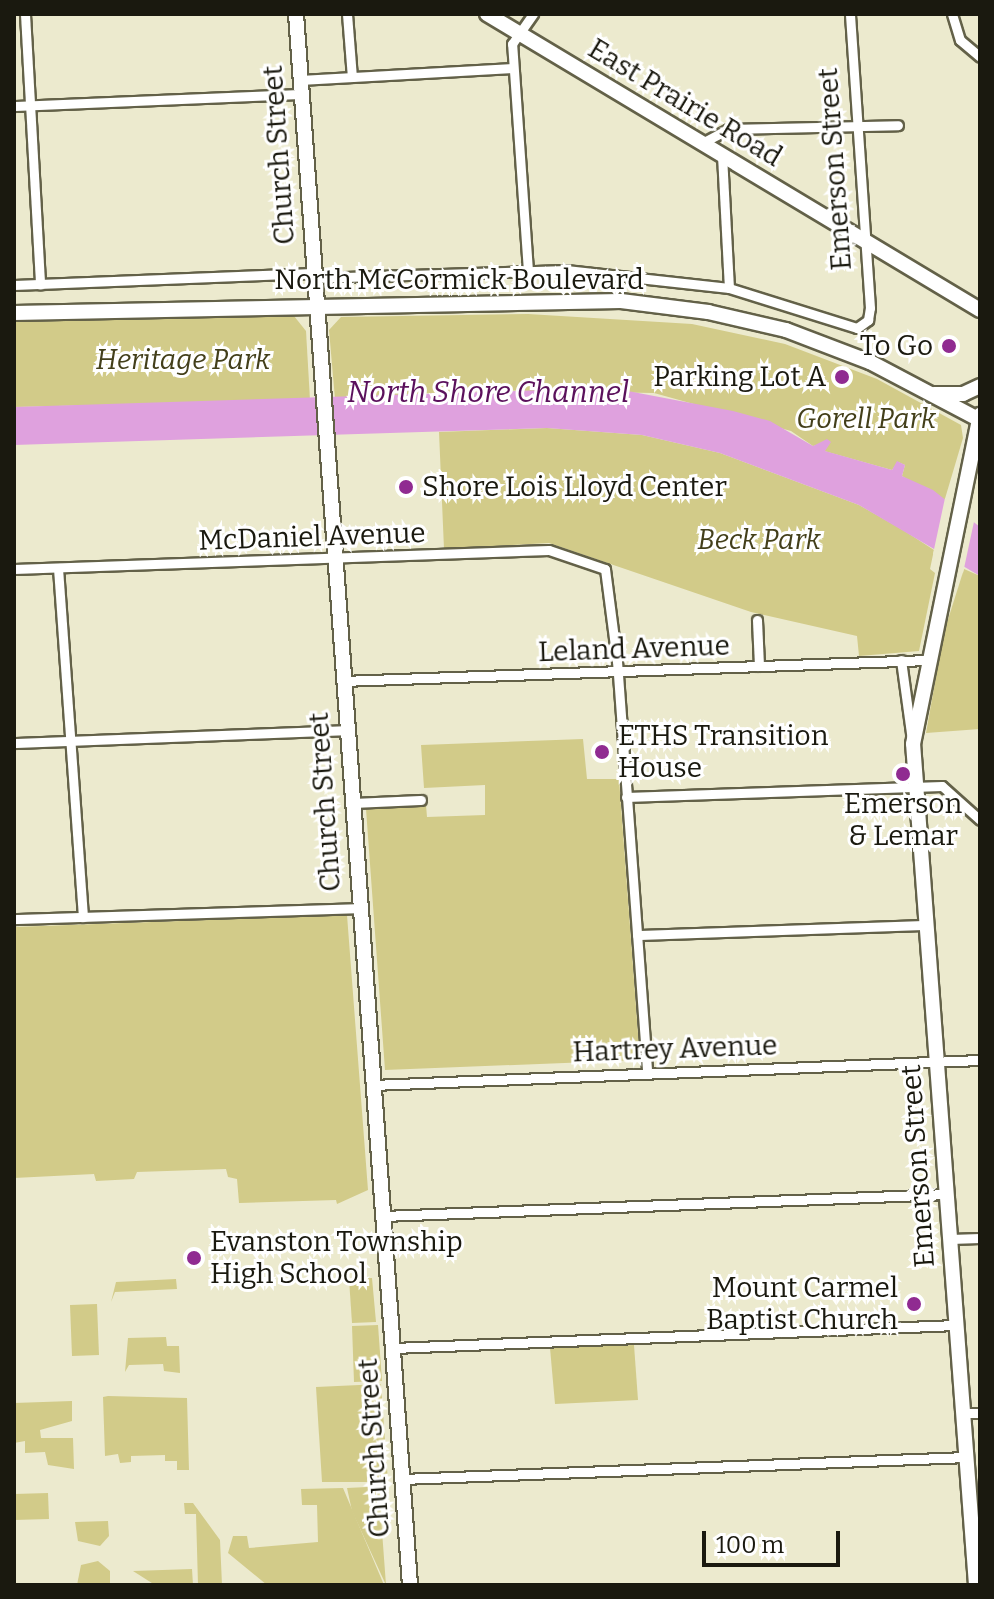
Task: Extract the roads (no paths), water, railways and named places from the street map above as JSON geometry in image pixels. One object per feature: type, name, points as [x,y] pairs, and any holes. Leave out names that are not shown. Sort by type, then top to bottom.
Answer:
[{"type":"main road","name":"Church Street","points":[[296,14],[325,449],[410,1585]]},
{"type":"main road","name":"East Prairie Road","points":[[487,14],[980,310]]},
{"type":"main road","name":"North McCormick Boulevard","points":[[14,313],[315,304],[621,301],[708,312],[815,340],[980,418]]},
{"type":"main road","points":[[930,394],[963,394],[980,386]]},
{"type":"main road","name":"Emerson Street","points":[[976,1585],[913,744],[980,418]]},
{"type":"street","points":[[25,14],[40,285]]},
{"type":"street","points":[[347,14],[352,77]]},
{"type":"street","points":[[528,271],[512,44],[533,14]]},
{"type":"street","name":"Emerson Street","points":[[729,288],[857,328],[868,320],[867,243],[850,14]]},
{"type":"street","points":[[952,14],[960,40],[980,57]]},
{"type":"street","points":[[14,106],[300,87],[352,77],[513,68]]},
{"type":"street","points":[[702,143],[728,129],[898,125]]},
{"type":"street","points":[[14,285],[528,271],[729,288],[722,155]]},
{"type":"street","name":"McDaniel Avenue","points":[[14,569],[549,550],[607,572],[618,671]]},
{"type":"street","points":[[58,568],[83,917]]},
{"type":"street","points":[[757,620],[759,666]]},
{"type":"street","name":"Emerson Street","points":[[901,660],[906,724],[913,744]]},
{"type":"street","name":"Leland Avenue","points":[[342,681],[928,660]]},
{"type":"street","points":[[618,671],[647,1072]]},
{"type":"street","points":[[14,743],[346,730]]},
{"type":"street","points":[[626,797],[915,786],[947,788],[980,820]]},
{"type":"street","points":[[352,803],[421,800]]},
{"type":"street","points":[[14,919],[359,908]]},
{"type":"street","points":[[637,935],[926,925]]},
{"type":"street","name":"Hartrey Avenue","points":[[373,1085],[980,1060]]},
{"type":"street","points":[[383,1216],[947,1194]]},
{"type":"street","points":[[950,1239],[980,1238]]},
{"type":"street","points":[[393,1348],[956,1325]]},
{"type":"street","points":[[963,1413],[980,1413]]},
{"type":"street","points":[[402,1479],[966,1457]]},
{"type":"water","name":"North Shore Channel","points":[[612,388],[733,411],[770,421],[813,446],[827,439],[831,442],[825,451],[892,470],[897,461],[905,465],[902,476],[933,490],[980,527],[980,576],[859,505],[720,453],[642,435],[547,428],[14,445],[14,407]]},
{"type":"place","name":"To Go","points":[[949,346]]},
{"type":"place","name":"Parking Lot A","points":[[842,377]]},
{"type":"place","name":"Shore Lois Lloyd Center","points":[[406,487]]},
{"type":"place","name":"ETHS Transition House","points":[[602,752]]},
{"type":"place","name":"Emerson & Lemar","points":[[903,774]]},
{"type":"place","name":"Evanston Township High School","points":[[194,1258]]},
{"type":"place","name":"Mount Carmel Baptist Church","points":[[914,1304]]},
{"type":"park label","name":"Heritage Park","points":[[183,360]]},
{"type":"park label","name":"Gorell Park","points":[[866,419]]},
{"type":"park label","name":"Beck Park","points":[[759,540]]}]
